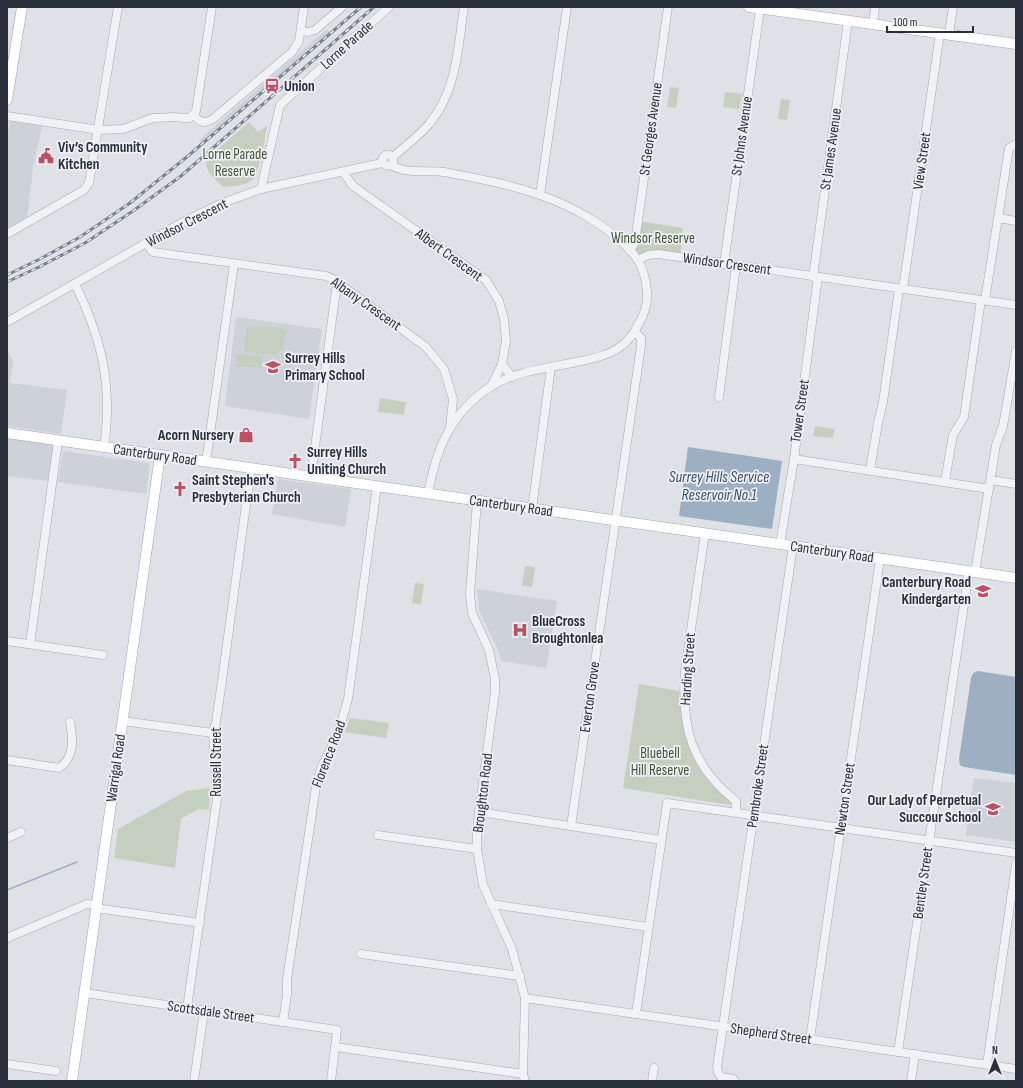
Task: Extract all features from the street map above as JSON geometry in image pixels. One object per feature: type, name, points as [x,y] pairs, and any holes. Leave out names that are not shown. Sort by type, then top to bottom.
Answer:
[{"type":"main road","points":[[7,100],[22,7]]},
{"type":"main road","points":[[749,7],[760,9],[799,10],[848,21],[1016,44]]},
{"type":"main road","name":"Canterbury Road","points":[[7,433],[1016,578]]},
{"type":"main road","name":"Warrigal Road","points":[[72,1081],[160,455]]},
{"type":"street","points":[[7,234],[88,187],[99,130],[118,7]]},
{"type":"street","points":[[7,116],[99,130],[123,129],[153,118],[189,118],[196,111],[212,7]]},
{"type":"street","points":[[193,115],[200,122],[213,119],[292,52],[297,46],[301,31],[304,7]]},
{"type":"street","points":[[301,31],[311,32],[315,30],[342,7]]},
{"type":"street","name":"Lorne Parade","points":[[261,189],[280,105],[389,7]]},
{"type":"street","points":[[428,494],[433,467],[441,444],[450,428],[467,407],[491,386],[512,377],[531,371],[599,357],[620,347],[635,332],[643,318],[647,296],[646,278],[638,260],[620,241],[601,226],[572,209],[540,195],[487,180],[438,172],[397,169],[392,161],[430,123],[443,102],[452,81],[464,7]]},
{"type":"street","points":[[540,195],[567,7]]},
{"type":"street","name":"St Georges Avenue","points":[[630,251],[634,242],[668,7]]},
{"type":"street","points":[[873,24],[875,7]]},
{"type":"street","name":"View Street","points":[[870,470],[883,402],[944,34],[953,7]]},
{"type":"street","name":"St Johns Avenue","points":[[724,264],[760,9]]},
{"type":"street","name":"St James Avenue","points":[[816,277],[848,21]]},
{"type":"street","points":[[946,482],[953,435],[964,417],[1009,148],[1016,144]]},
{"type":"street","name":"Windsor Crescent","points":[[7,322],[185,221],[220,204],[261,189],[382,163],[383,157],[387,155],[390,155],[392,161]]},
{"type":"street","name":"Albert Crescent","points":[[343,172],[353,186],[486,280],[499,301],[504,320],[506,341],[502,364],[491,386]]},
{"type":"street","points":[[998,218],[1016,221]]},
{"type":"street","name":"Albany Crescent","points":[[146,243],[153,252],[326,276],[340,283],[426,347],[444,369],[453,399],[450,428]]},
{"type":"street","name":"Windsor Crescent","points":[[638,260],[648,255],[658,254],[1016,305]]},
{"type":"street","points":[[206,462],[234,264]]},
{"type":"street","points":[[719,397],[736,266]]},
{"type":"street","name":"Tower Street","points":[[780,544],[794,459],[816,277]]},
{"type":"street","points":[[311,477],[336,290],[340,283]]},
{"type":"street","points":[[75,284],[90,314],[105,369],[108,410],[104,448]]},
{"type":"street","name":"Everton Grove","points":[[571,826],[641,346],[641,338],[635,332]]},
{"type":"street","name":"Bentley Street","points":[[898,1052],[972,572],[990,484],[996,445],[1004,426],[1013,392],[1016,351]]},
{"type":"street","points":[[502,364],[512,377]]},
{"type":"street","points":[[532,509],[551,367]]},
{"type":"street","points":[[453,399],[467,407]]},
{"type":"street","points":[[30,644],[58,441]]},
{"type":"street","points":[[794,459],[946,482],[1016,484]]},
{"type":"street","name":"Russell Street","points":[[187,1008],[216,799],[214,733],[251,468]]},
{"type":"street","name":"Florence Road","points":[[283,1022],[287,995],[286,979],[317,780],[322,766],[338,734],[349,694],[377,486]]},
{"type":"street","name":"Broughton Road","points":[[477,501],[470,594],[472,613],[488,650],[495,679],[495,692],[479,812],[477,849],[483,885],[512,949],[525,998],[524,1078]]},
{"type":"street","name":"Harding Street","points":[[705,533],[685,671],[685,713],[689,735],[697,757],[708,774],[723,791],[736,801],[736,812]]},
{"type":"street","name":"Pembroke Street","points":[[735,1081],[733,1079],[721,1077],[717,1067],[792,546]]},
{"type":"street","name":"Newton Street","points":[[810,1039],[880,558]]},
{"type":"street","points":[[7,641],[103,655]]},
{"type":"street","points":[[122,721],[214,733]]},
{"type":"street","points":[[7,760],[59,768],[66,764],[71,752],[73,738],[70,722]]},
{"type":"street","points":[[636,1014],[667,803],[1016,853]]},
{"type":"street","points":[[479,812],[661,840]]},
{"type":"street","points":[[7,838],[21,832]]},
{"type":"street","points":[[378,835],[477,849]]},
{"type":"street","points":[[987,1064],[1016,864]]},
{"type":"street","points":[[7,938],[87,904],[96,907],[200,923]]},
{"type":"street","points":[[491,904],[648,927]]},
{"type":"street","points":[[361,954],[520,976]]},
{"type":"street","name":"Scottsdale Street","points":[[85,993],[337,1030],[336,1047]]},
{"type":"street","name":"Shepherd Street","points":[[525,998],[1016,1069]]},
{"type":"street","points":[[194,1081],[204,1011]]},
{"type":"street","points":[[331,1081],[336,1047],[524,1078]]},
{"type":"street","points":[[911,1081],[915,1054]]},
{"type":"street","points":[[7,1064],[56,1070]]},
{"type":"street","points":[[652,1081],[654,1068]]},
{"type":"shaded area","points":[[327,29],[331,35],[203,145],[199,140]]},
{"type":"shaded area","points":[[10,121],[42,126],[33,168],[27,217],[7,228],[7,142]]},
{"type":"shaded area","name":"Surrey Hills Primary School","points":[[236,317],[322,329],[309,419],[225,406]]},
{"type":"shaded area","points":[[7,349],[13,360],[10,383],[67,390],[61,434],[7,426]]},
{"type":"shaded area","points":[[7,433],[54,440],[48,481],[7,476]]},
{"type":"shaded area","points":[[63,451],[150,464],[146,494],[58,482]]},
{"type":"shaded area","points":[[278,479],[351,489],[345,527],[272,514]]},
{"type":"shaded area","name":"BlueCross Broughtonlea","points":[[477,589],[557,601],[546,668],[501,661],[498,650],[479,610]]},
{"type":"shaded area","name":"Our Lady of Perpetual Succour School","points":[[974,778],[1016,783],[1016,842],[966,835]]},
{"type":"green space","points":[[670,87],[679,88],[676,108],[667,107]]},
{"type":"green space","points":[[725,92],[742,94],[739,109],[723,107]]},
{"type":"green space","points":[[781,99],[790,100],[787,120],[778,119]]},
{"type":"green space","name":"Lorne Parade Reserve","points":[[249,122],[258,132],[267,126],[262,155],[257,171],[248,183],[237,186],[223,187],[210,174],[206,166],[206,162],[208,158]]},
{"type":"green space","name":"Windsor Reserve","points":[[639,221],[683,228],[680,256],[638,259],[632,250]]},
{"type":"green space","points":[[247,327],[283,328],[286,331],[283,349],[276,355],[245,352],[244,347]]},
{"type":"green space","points":[[237,354],[262,357],[261,368],[236,366]]},
{"type":"green space","points":[[380,398],[406,402],[404,415],[378,412]]},
{"type":"green space","points":[[815,426],[835,429],[833,438],[813,436]]},
{"type":"green space","points":[[525,566],[535,567],[532,587],[522,586]]},
{"type":"green space","points":[[415,583],[424,584],[421,604],[412,603]]},
{"type":"green space","name":"Bluebell Hill Reserve","points":[[639,684],[679,691],[685,734],[692,755],[709,782],[731,803],[730,805],[623,788]]},
{"type":"green space","points":[[350,718],[389,723],[386,738],[344,732]]},
{"type":"green space","points":[[210,788],[209,810],[198,809],[181,819],[175,868],[114,858],[118,829],[186,791]]},
{"type":"water","name":"Surrey Hills Service Reservoir No.1","points":[[688,447],[782,461],[772,529],[679,516]]},
{"type":"water","points":[[978,671],[1016,677],[1016,775],[964,767],[960,765],[959,759],[971,678],[973,673]]},
{"type":"waterway","points":[[7,890],[77,862]]},
{"type":"railway","points":[[7,275],[80,237],[130,203],[188,156],[361,7]]},
{"type":"railway","points":[[7,282],[85,243],[133,211],[181,176],[374,7]]},
{"type":"place","name":"Union","points":[[272,86]]},
{"type":"place","name":"Viv’s Community Kitchen","points":[[46,156]]},
{"type":"place","name":"Surrey Hills Primary School","points":[[273,367]]},
{"type":"place","name":"Acorn Nursery","points":[[246,435]]},
{"type":"place","name":"Surrey Hills Uniting Church","points":[[295,461]]},
{"type":"place","name":"Saint Stephen's Presbyterian Church","points":[[180,489]]},
{"type":"place","name":"Canterbury Road Kindergarten","points":[[983,591]]},
{"type":"place","name":"BlueCross Broughtonlea","points":[[520,630]]},
{"type":"place","name":"Our Lady of Perpetual Succour School","points":[[993,809]]}]
